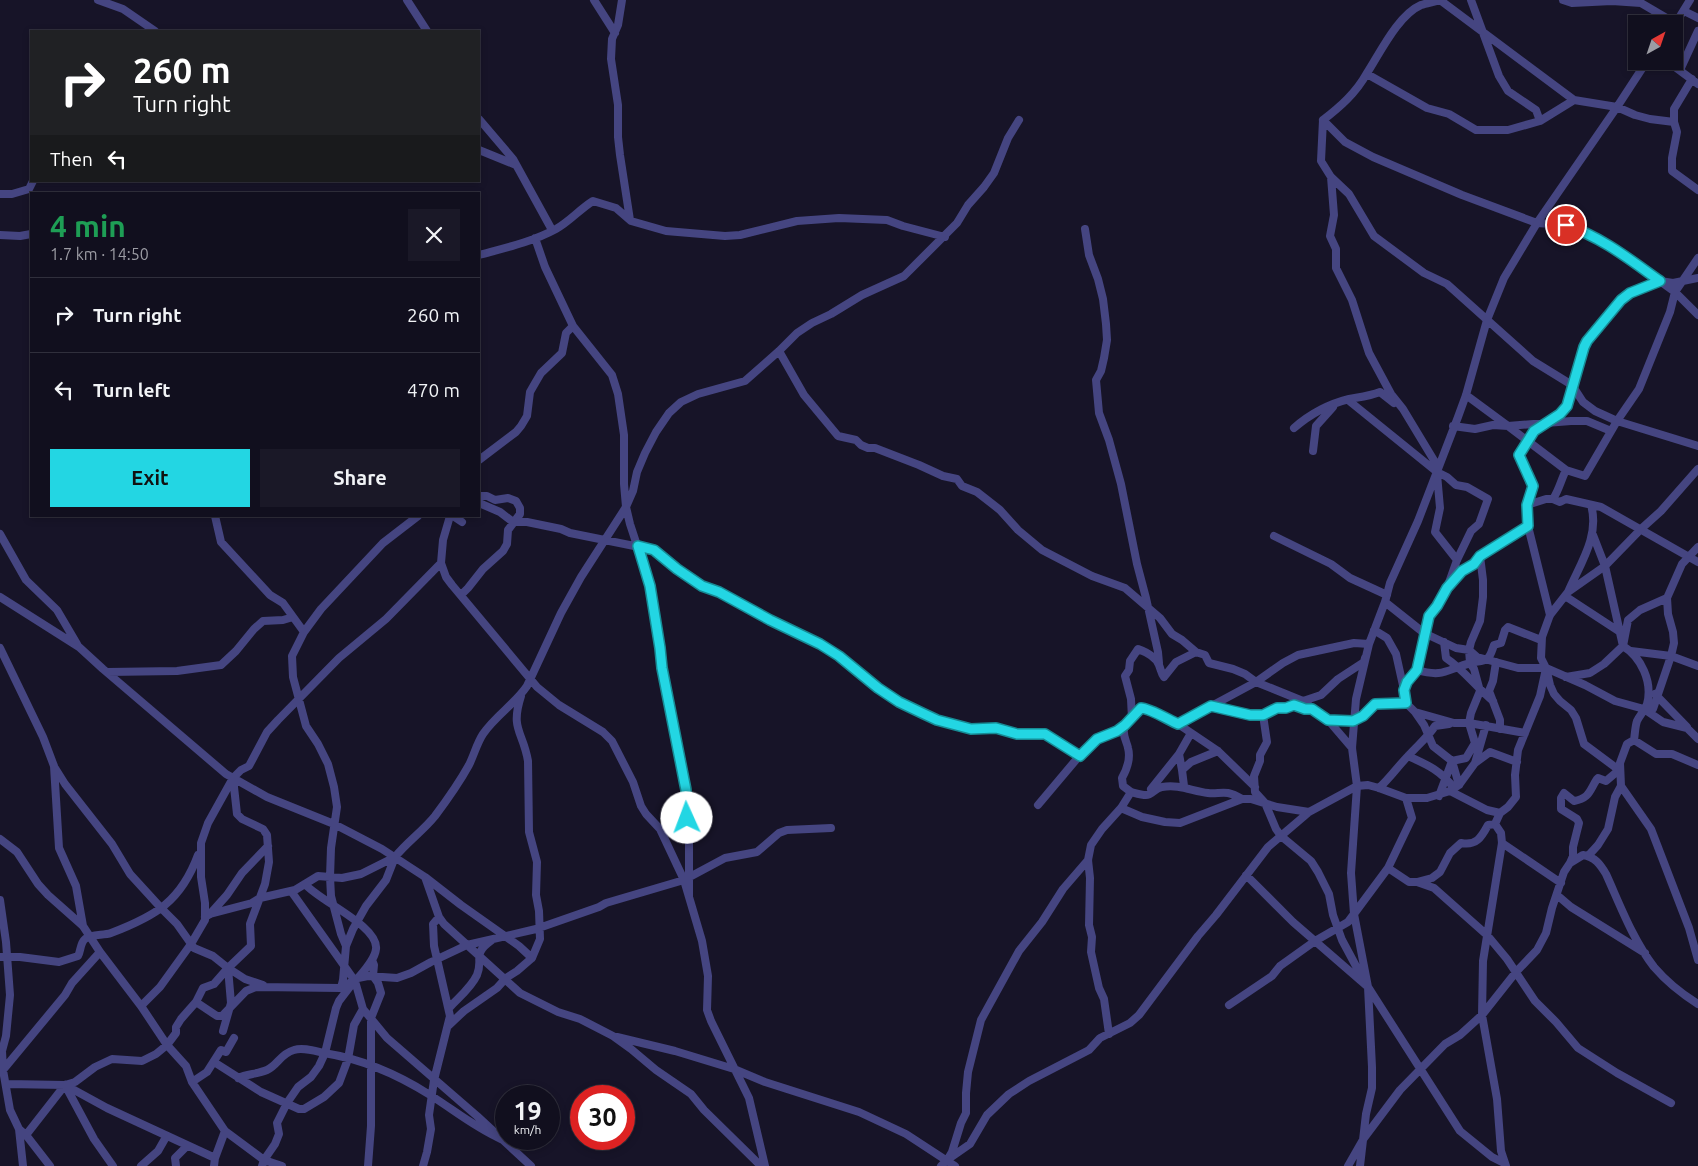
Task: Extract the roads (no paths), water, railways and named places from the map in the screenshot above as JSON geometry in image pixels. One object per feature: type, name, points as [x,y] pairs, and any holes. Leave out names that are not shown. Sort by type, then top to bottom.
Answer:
[{"type":"street","points":[[98,0],[123,9],[154,30]]},
{"type":"street","points":[[407,0],[426,30]]},
{"type":"street","points":[[594,0],[614,33]]},
{"type":"street","points":[[622,0],[618,25],[612,39],[611,59],[618,105],[620,155],[630,220]]},
{"type":"street","points":[[1674,122],[1635,116],[1617,107],[1574,100],[1440,0],[1420,6],[1401,23],[1382,47],[1367,74],[1347,100],[1323,120],[1321,161],[1330,177],[1349,194],[1374,236],[1424,273],[1447,284],[1533,361],[1572,385],[1583,402],[1595,411],[1617,421],[1698,446]]},
{"type":"street","points":[[1471,0],[1499,76],[1508,91],[1536,110],[1540,121]]},
{"type":"street","points":[[1563,0],[1572,3],[1641,3],[1660,15]]},
{"type":"street","points":[[1681,15],[1690,0]]},
{"type":"street","points":[[1684,11],[1698,18]]},
{"type":"street","points":[[1683,64],[1698,31]]},
{"type":"street","points":[[1303,702],[1322,695],[1338,679],[1364,662],[1390,583],[1418,521],[1466,395],[1487,320],[1504,278],[1537,223],[1641,70]]},
{"type":"street","points":[[1680,70],[1695,82],[1674,109],[1674,122],[1677,132],[1672,158],[1672,171],[1697,187]]},
{"type":"street","points":[[1367,74],[1427,108],[1449,114],[1476,130],[1508,130],[1540,121],[1574,100]]},
{"type":"street","points":[[480,120],[516,165],[552,230]]},
{"type":"street","points":[[340,988],[346,946],[356,921],[386,880],[395,857],[436,815],[469,765],[483,734],[506,708],[520,696],[531,678],[561,614],[626,507],[645,453],[669,413],[681,402],[698,394],[745,380],[779,351],[797,332],[832,314],[862,295],[904,276],[945,237],[994,173],[1008,138],[1018,120]]},
{"type":"street","points":[[1323,120],[1344,142],[1373,157],[1462,195],[1537,223],[1566,225],[1588,232],[1610,245],[1675,292],[1698,314]]},
{"type":"street","points":[[480,150],[516,165]]},
{"type":"street","points":[[1330,177],[1334,215],[1330,236],[1336,249],[1336,268],[1352,300],[1369,352],[1391,394],[1403,410],[1438,470],[1440,508],[1435,532],[1457,560]]},
{"type":"street","points":[[0,194],[12,194],[29,189],[32,182]]},
{"type":"street","points":[[480,255],[535,238],[552,230],[593,201],[616,208],[630,220],[666,231],[725,236],[740,235],[776,225],[806,220],[839,218],[887,220],[945,237]]},
{"type":"street","points":[[1085,229],[1089,255],[1103,299],[1106,324],[1107,340],[1104,358],[1101,371],[1096,380],[1099,413],[1109,440],[1121,484],[1136,564],[1158,652],[1161,672],[1164,677],[1176,662],[1196,652]]},
{"type":"street","points":[[0,235],[20,236],[30,234]]},
{"type":"street","points":[[535,238],[544,267],[573,326],[612,375],[618,394],[624,436],[626,507],[650,586],[662,668],[686,790],[689,844],[687,879],[706,965],[707,1010],[751,1105],[765,1166]]},
{"type":"street","points":[[1466,395],[1566,470],[1585,476],[1617,421],[1639,389],[1670,312],[1675,292],[1698,258]]},
{"type":"street","points":[[1550,615],[1528,526],[1527,505],[1533,486],[1519,455],[1534,431],[1548,423],[1567,406],[1587,341],[1621,300],[1630,293],[1660,281],[1673,284],[1698,278]]},
{"type":"street","points":[[480,459],[516,432],[521,426],[527,416],[530,392],[542,373],[562,353],[566,333],[573,326]]},
{"type":"street","points":[[779,351],[804,395],[838,436],[856,440],[868,448],[875,448],[919,464],[943,476],[957,479],[962,486],[977,492],[1000,510],[1018,530],[1042,550],[1092,576],[1126,588],[1160,618],[1172,634],[1196,652],[1205,655],[1209,663],[1234,669],[1256,682],[1303,702],[1328,720],[1352,748]]},
{"type":"street","points":[[1294,428],[1307,417],[1335,404],[1380,392],[1403,410]]},
{"type":"street","points":[[1348,400],[1456,485],[1467,487],[1488,499],[1479,524],[1471,531],[1457,560],[1447,588],[1429,616],[1417,670],[1407,682],[1404,690]]},
{"type":"street","points":[[1313,451],[1316,426],[1335,404]]},
{"type":"street","points":[[1453,426],[1475,429],[1493,425],[1508,426],[1587,421],[1612,431]]},
{"type":"street","points":[[1566,594],[1605,566],[1661,511],[1698,469]]},
{"type":"street","points":[[1553,498],[1559,490],[1560,481],[1566,470]]},
{"type":"street","points":[[461,595],[502,551],[507,544],[508,530],[520,514],[520,508],[516,501],[508,498],[495,500],[487,496],[480,496]]},
{"type":"street","points":[[1527,505],[1553,498],[1560,502],[1566,499],[1601,507],[1698,562]]},
{"type":"street","points":[[480,503],[500,512],[513,522],[527,522],[606,539],[619,544],[654,550],[702,586],[719,592],[770,620],[820,644],[839,656],[878,688],[899,702],[937,720],[971,729],[996,728],[1017,734],[1045,734],[1080,756]]},
{"type":"street","points":[[1590,505],[1593,514],[1593,535],[1605,566],[1623,646],[1631,651],[1641,665],[1649,687],[1698,739]]},
{"type":"street","points":[[215,517],[221,542],[270,595],[282,603],[304,632]]},
{"type":"street","points":[[346,946],[334,907],[330,877],[337,807],[328,764],[306,726],[298,699],[292,656],[304,632],[321,609],[383,543],[417,517]]},
{"type":"street","points":[[451,517],[443,540],[441,563],[446,578],[537,687],[559,705],[603,732],[612,742],[633,782],[641,806],[660,829],[687,879]]},
{"type":"street","points":[[453,517],[462,522]]},
{"type":"street","points":[[1447,588],[1462,571],[1474,564],[1480,556],[1528,526]]},
{"type":"street","points":[[0,534],[26,580],[57,610],[79,647]]},
{"type":"street","points":[[1593,535],[1566,594],[1550,615],[1542,640],[1541,658],[1554,694],[1560,702],[1571,710],[1576,718],[1584,744],[1619,770]]},
{"type":"street","points":[[1274,536],[1331,564],[1350,578],[1386,598],[1424,633],[1456,648],[1469,650],[1477,657],[1518,668],[1546,668],[1615,701],[1644,709],[1653,709],[1674,643],[1667,598],[1682,564],[1698,547]]},
{"type":"street","points":[[1452,761],[1466,758],[1475,743],[1469,723],[1480,691],[1474,669],[1470,663],[1469,650],[1480,621],[1483,597],[1480,556]]},
{"type":"street","points":[[4,956],[59,962],[78,956],[84,939],[90,936],[110,933],[162,909],[179,892],[191,873],[208,823],[233,778],[241,770],[249,766],[267,732],[339,658],[386,619],[441,563]]},
{"type":"street","points":[[1566,594],[1620,632]]},
{"type":"street","points":[[0,597],[79,647],[226,774],[267,797],[334,824],[395,857],[425,877],[499,937],[519,946],[532,958]]},
{"type":"street","points":[[1564,677],[1590,672],[1604,664],[1623,646],[1628,620],[1640,610],[1667,598]]},
{"type":"street","points":[[106,672],[177,671],[221,664],[236,651],[254,628],[263,621],[283,620],[292,617]]},
{"type":"street","points":[[1417,670],[1429,674],[1443,674],[1486,659],[1494,645],[1501,643],[1505,630],[1508,627],[1542,640]]},
{"type":"street","points":[[1374,630],[1387,638],[1396,654],[1406,703],[1424,725],[1433,746],[1452,761],[1455,788]]},
{"type":"street","points":[[1444,642],[1446,658],[1459,667],[1480,691],[1493,701]]},
{"type":"street","points":[[1178,724],[1256,682],[1298,655],[1354,643],[1370,644]]},
{"type":"street","points":[[0,648],[44,737],[54,766],[65,784],[112,844],[130,874],[177,924],[194,948],[213,956],[245,979],[267,987]]},
{"type":"street","points":[[1132,719],[1131,699],[1125,676],[1129,670],[1130,661],[1138,650],[1152,656],[1159,663]]},
{"type":"street","points":[[1631,651],[1671,656],[1698,666]]},
{"type":"street","points":[[1360,1166],[1366,1114],[1372,1088],[1368,987],[1354,914],[1351,873],[1357,786],[1352,748],[1356,699],[1366,656]]},
{"type":"street","points":[[1496,662],[1494,681],[1490,691],[1500,720],[1500,729]]},
{"type":"street","points":[[1495,824],[1500,813],[1508,808],[1516,797],[1518,750],[1540,696],[1546,668]]},
{"type":"street","points":[[1634,740],[1637,722],[1647,704],[1649,687]]},
{"type":"street","points":[[448,1026],[464,1011],[497,988],[506,978],[532,958],[540,939],[536,895],[537,862],[530,832],[527,751],[517,730],[515,718],[520,696]]},
{"type":"street","points":[[1328,720],[1353,721],[1363,716],[1375,704],[1406,703]]},
{"type":"street","points":[[1211,706],[1250,715],[1263,715],[1277,708],[1286,708],[1294,705],[1305,709],[1312,709]]},
{"type":"street","points":[[1038,805],[1097,739],[1117,731],[1132,719],[1141,708],[1146,708],[1178,724],[1218,751],[1255,786]]},
{"type":"street","points":[[1644,709],[1663,722],[1687,728]]},
{"type":"street","points":[[1415,712],[1454,723]]},
{"type":"street","points":[[1263,715],[1267,742],[1260,755],[1260,761],[1254,776],[1258,797],[1264,803],[1281,836],[1311,861],[1318,872],[1330,894],[1333,915],[1342,940],[1368,987],[1460,1131],[1492,1157],[1505,1164]]},
{"type":"street","points":[[1379,788],[1393,775],[1435,726],[1469,723],[1525,733]]},
{"type":"street","points":[[1125,725],[1128,768],[1122,778],[1123,786],[1131,792],[1145,796],[1155,789],[1164,786],[1184,786],[1194,791],[1228,793],[1242,799],[1309,812]]},
{"type":"street","points":[[1476,763],[1486,725]]},
{"type":"street","points":[[1145,796],[1163,776],[1191,733]]},
{"type":"street","points":[[1634,740],[1627,744],[1620,763],[1619,770],[1622,786],[1651,829],[1689,928],[1698,960]]},
{"type":"street","points":[[1634,740],[1656,754],[1672,754],[1698,766]]},
{"type":"street","points":[[1182,770],[1190,762],[1218,751]]},
{"type":"street","points":[[944,1163],[970,1144],[987,1115],[1009,1094],[1029,1081],[1088,1050],[1100,1038],[1130,1023],[1139,1015],[1268,847],[1309,812],[1357,786],[1368,785],[1406,798],[1439,796],[1455,788],[1476,763],[1490,752],[1517,762]]},
{"type":"street","points":[[1179,754],[1184,786]]},
{"type":"street","points":[[1408,756],[1433,767],[1446,777],[1455,788],[1487,810],[1500,813]]},
{"type":"street","points":[[1439,796],[1452,761]]},
{"type":"street","points":[[54,766],[59,848],[76,886],[83,926]]},
{"type":"street","points":[[1348,1166],[1364,1138],[1400,1090],[1445,1044],[1460,1035],[1482,1014],[1536,950],[1546,933],[1564,872],[1573,856],[1572,847],[1579,822],[1561,809],[1561,798],[1564,794],[1574,801],[1583,799],[1587,796],[1596,779],[1606,781],[1619,770]]},
{"type":"street","points":[[6,1084],[65,1085],[75,1082],[95,1067],[112,1059],[142,1061],[156,1054],[176,1033],[176,1027],[196,1002],[203,988],[214,984],[251,946],[250,924],[265,884],[269,862],[267,835],[263,829],[242,819],[237,814],[233,778]]},
{"type":"street","points":[[1588,856],[1608,829],[1616,797],[1622,786]]},
{"type":"street","points":[[1109,1034],[1104,999],[1098,988],[1092,952],[1092,937],[1089,924],[1090,878],[1088,860],[1092,846],[1102,829],[1122,808],[1131,792]]},
{"type":"street","points":[[1229,1005],[1272,976],[1280,966],[1314,941],[1348,922],[1388,868],[1412,818],[1406,798]]},
{"type":"street","points":[[1122,808],[1142,817],[1165,822],[1180,822],[1242,799]]},
{"type":"street","points":[[1495,824],[1500,833],[1502,843],[1483,961],[1482,1014],[1497,1099],[1501,1150],[1505,1164]]},
{"type":"street","points":[[1388,868],[1409,882],[1432,878],[1440,872],[1455,847],[1461,843],[1469,844],[1475,842],[1488,825],[1495,824]]},
{"type":"street","points":[[196,1002],[217,1016],[222,1016],[246,991],[256,987],[340,988],[357,980],[373,976],[397,978],[467,945],[540,928],[606,903],[687,879],[725,858],[757,852],[779,833],[787,830],[831,828]]},
{"type":"street","points":[[0,838],[17,852],[38,884],[52,900],[83,926],[167,1044],[186,1066],[192,1082],[225,1131],[263,1163],[282,1166]]},
{"type":"street","points":[[1502,843],[1561,883]]},
{"type":"street","points":[[141,1006],[160,987],[191,944],[208,916],[227,895],[242,873],[268,846]]},
{"type":"street","points":[[200,850],[201,877],[208,916]]},
{"type":"street","points":[[1570,863],[1583,854],[1600,864],[1636,938],[1654,967],[1680,992],[1698,1004]]},
{"type":"street","points":[[208,916],[252,903],[260,898],[291,891],[318,876],[342,878],[360,874],[395,857]]},
{"type":"street","points":[[944,1163],[952,1152],[966,1113],[968,1072],[984,1014],[1019,951],[1042,922],[1063,889],[1088,860]]},
{"type":"street","points":[[1246,875],[1314,941],[1368,987]]},
{"type":"street","points":[[425,877],[439,917],[452,932],[520,992],[539,1003],[580,1019],[613,1036],[656,1070],[691,1094],[704,1110],[761,1166]]},
{"type":"street","points":[[1417,882],[1434,888],[1487,935],[1516,972],[1535,1001],[1578,1048],[1617,1073],[1671,1103]]},
{"type":"street","points":[[263,1163],[279,1134],[277,1123],[287,1103],[298,1088],[311,1076],[325,1053],[339,1001],[372,960],[376,951],[373,936],[356,921],[312,892],[305,884]]},
{"type":"street","points":[[291,891],[344,966],[357,980],[363,1009],[387,1038],[495,1133]]},
{"type":"street","points":[[1557,895],[1578,911],[1646,954]]},
{"type":"street","points":[[0,900],[4,956],[10,995],[6,1036],[1,1050],[2,1072],[10,1110],[19,1129],[24,1166]]},
{"type":"street","points":[[423,1166],[431,1129],[429,1114],[434,1080],[448,1026],[448,1008],[436,959],[432,932],[433,924],[439,917]]},
{"type":"street","points":[[448,1008],[471,984],[478,973],[478,953],[483,946],[499,937]]},
{"type":"street","points":[[2,1072],[65,995],[72,983],[100,952]]},
{"type":"street","points":[[368,1166],[371,1126],[371,1018],[381,993],[378,983],[373,976],[374,965],[372,960]]},
{"type":"street","points":[[223,1030],[231,1003],[228,968]]},
{"type":"street","points":[[214,1062],[261,1092],[304,1109],[318,1102],[339,1083],[348,1058],[354,1025],[363,1009]]},
{"type":"street","points":[[613,1036],[675,1051],[734,1069],[766,1082],[859,1112],[906,1134],[944,1163],[955,1166]]},
{"type":"street","points":[[192,1082],[207,1072],[221,1050],[226,1052],[234,1038]]},
{"type":"street","points":[[238,1078],[267,1070],[285,1053],[296,1049],[348,1058],[398,1076],[432,1096],[469,1123],[495,1136]]},
{"type":"street","points":[[26,1135],[65,1085]]},
{"type":"street","points":[[65,1085],[107,1108],[187,1146],[214,1162],[225,1131]]},
{"type":"street","points":[[65,1085],[94,1139],[113,1166]]},
{"type":"street","points":[[19,1129],[26,1135],[50,1166]]},
{"type":"street","points":[[141,1166],[158,1150],[166,1137]]},
{"type":"street","points":[[176,1166],[175,1158],[187,1146]]},
{"type":"street","points":[[513,1150],[531,1166]]}]
